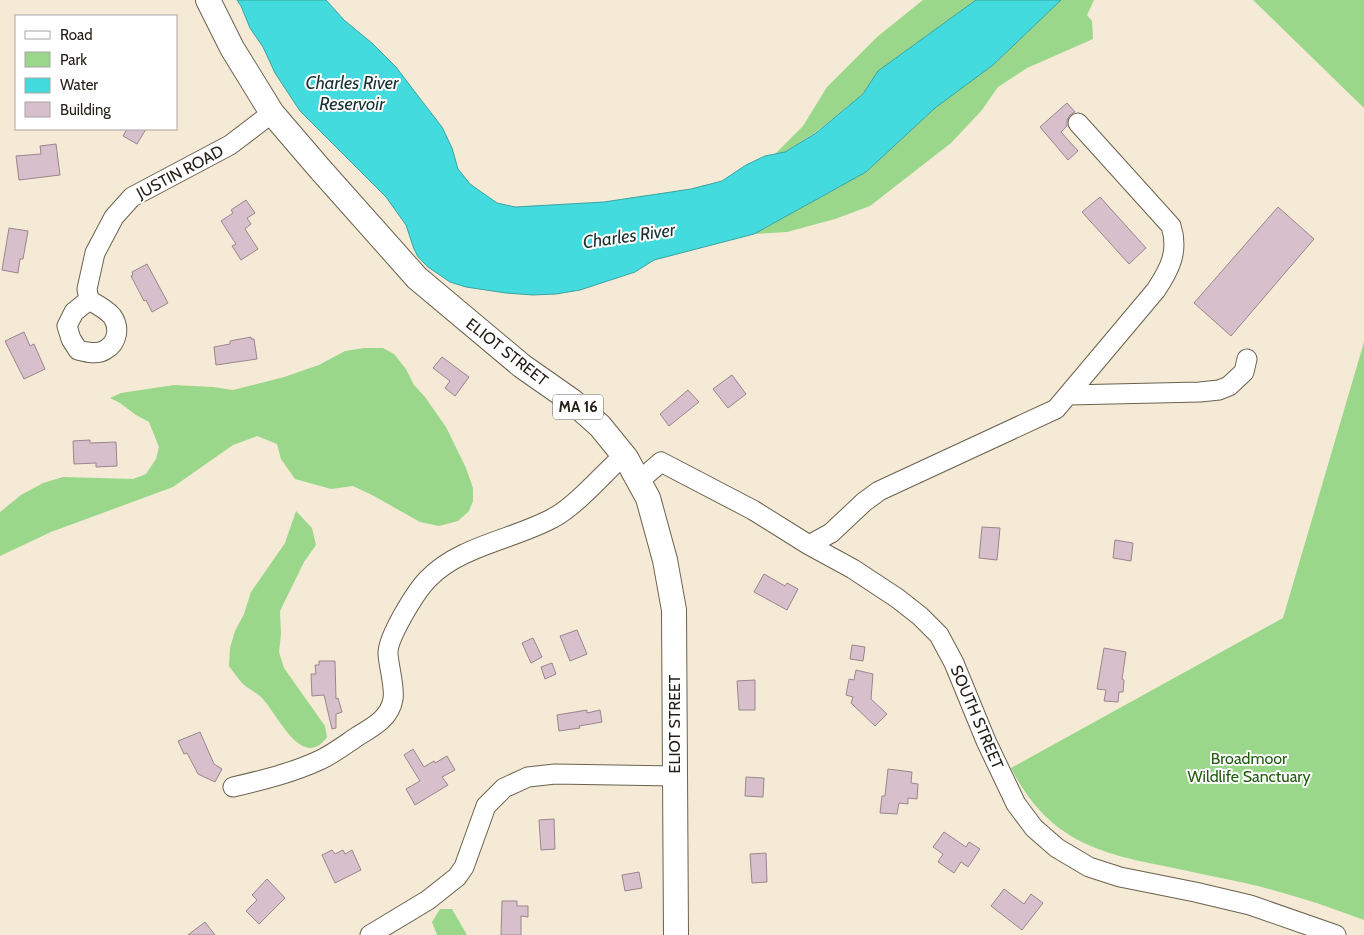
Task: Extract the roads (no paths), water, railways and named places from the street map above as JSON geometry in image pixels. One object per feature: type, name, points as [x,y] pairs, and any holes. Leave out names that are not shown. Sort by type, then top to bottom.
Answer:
[{"type":"main road","name":"ELIOT STREET","points":[[208,0],[232,48],[272,113],[320,169],[418,278],[522,366],[572,401],[600,426],[624,455],[648,498],[662,551],[674,610],[676,935]]},
{"type":"street","name":"JUSTIN ROAD","points":[[89,300],[87,289],[95,253],[114,217],[132,197],[230,145],[272,113]]},
{"type":"street","points":[[809,545],[831,533],[864,502],[879,491],[1056,409],[1156,290],[1167,274],[1176,239],[1171,226],[1078,123]]},
{"type":"street","points":[[1068,395],[1219,390],[1229,386],[1244,372],[1247,359]]},
{"type":"street","points":[[233,787],[275,777],[321,760],[380,722],[390,710],[394,698],[388,652],[392,637],[412,600],[428,578],[467,553],[554,518],[572,504],[624,455]]},
{"type":"street","name":"SOUTH STREET","points":[[639,482],[662,462],[753,510],[809,545],[853,569],[897,598],[920,616],[939,635],[954,664],[986,740],[1016,804],[1034,828],[1057,848],[1089,867],[1120,877],[1250,905],[1336,935]]},
{"type":"street","points":[[370,935],[428,900],[457,877],[464,867],[486,806],[504,788],[528,777],[554,774],[674,776]]},
{"type":"water","name":"Charles River Reservoir","points":[[237,0],[326,0],[344,20],[373,44],[396,67],[442,127],[452,148],[458,169],[470,184],[497,203],[515,207],[604,202],[691,189],[722,181],[746,165],[765,156],[785,152],[816,133],[863,94],[878,71],[976,0],[1061,0],[993,65],[935,108],[866,172],[754,234],[654,260],[635,272],[580,290],[533,295],[466,287],[450,282],[428,267],[418,257],[406,225],[386,197],[300,111],[275,73]]},
{"type":"water label","name":"Charles River","points":[[629,236]]},
{"type":"park label","name":"Broadmoor Wildlife Sanctuary","points":[[1249,767]]}]
